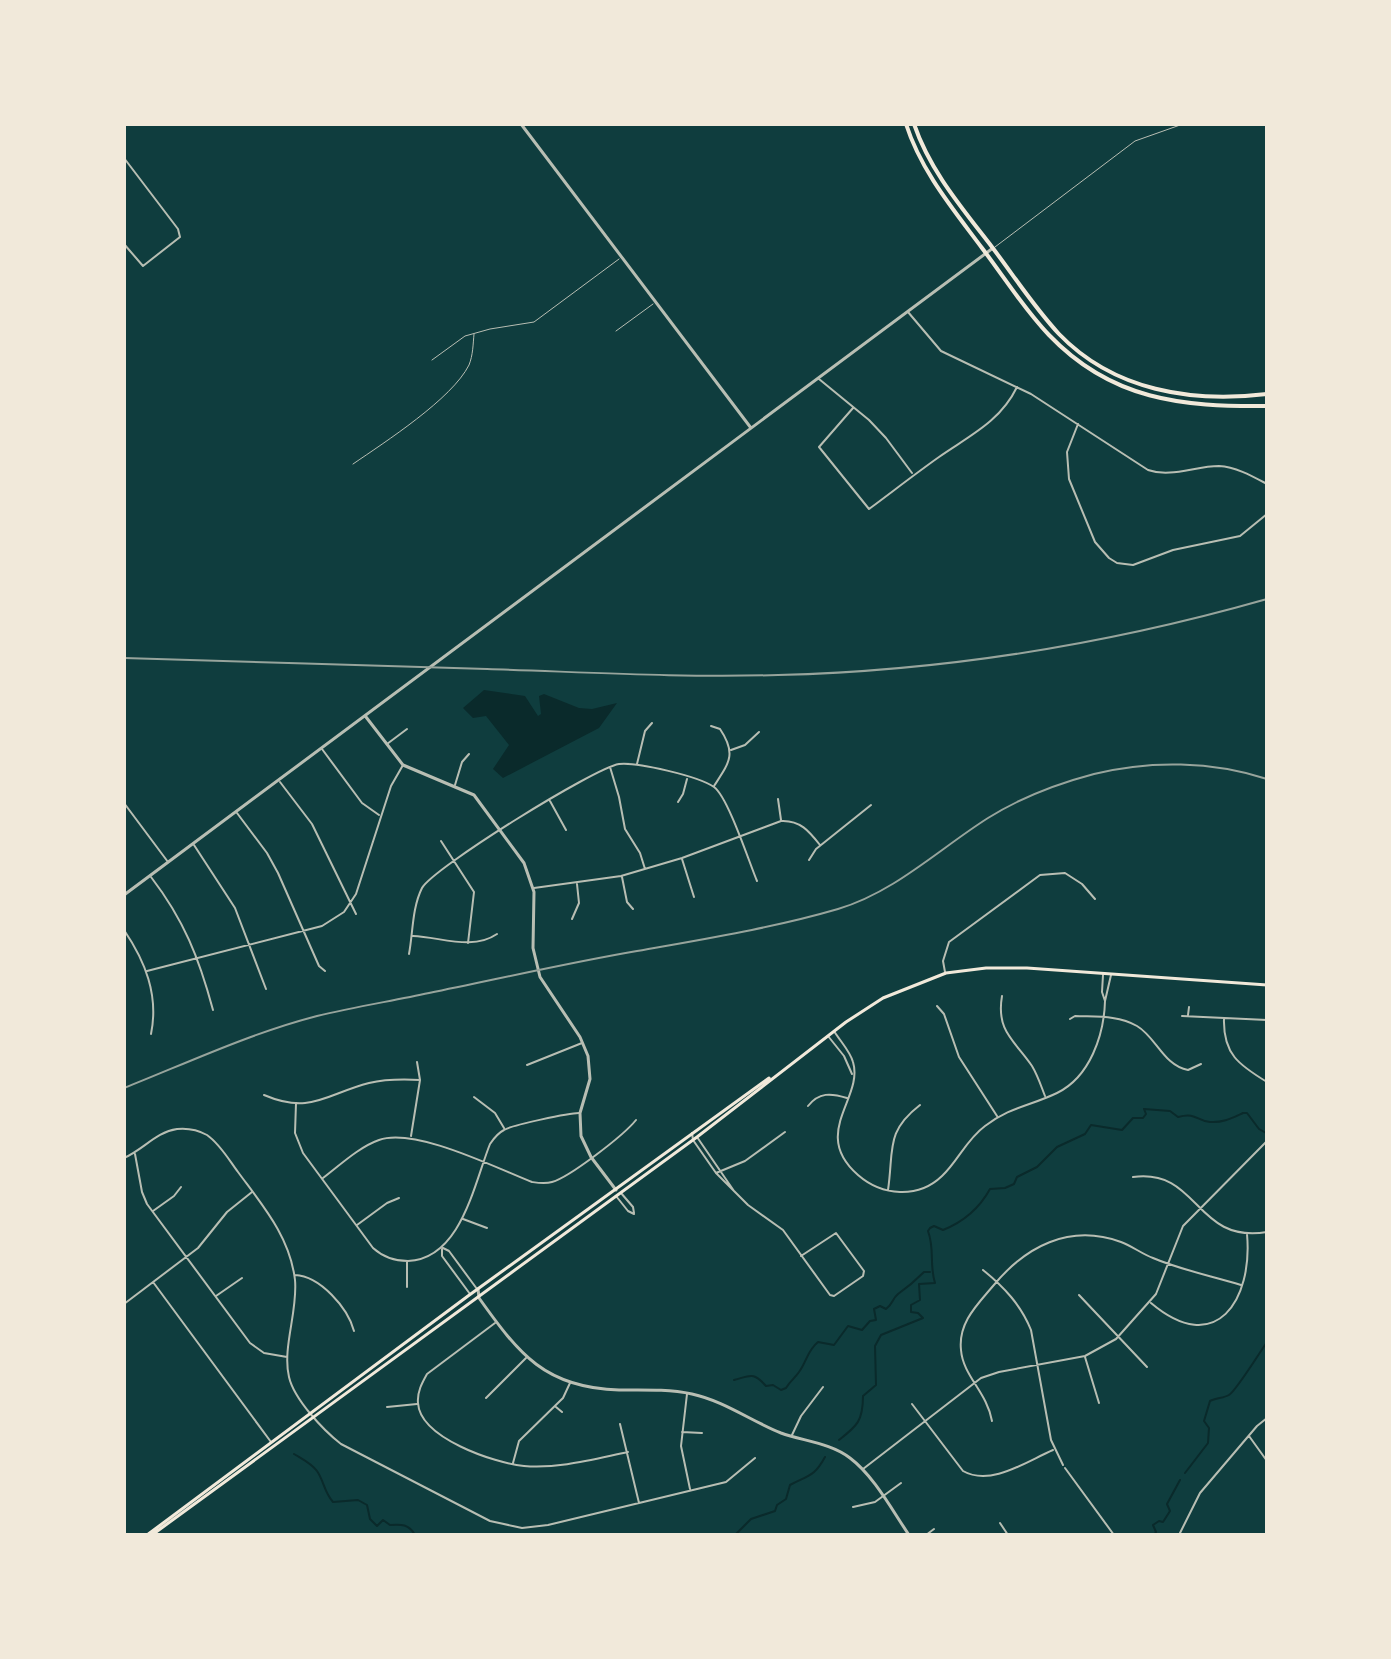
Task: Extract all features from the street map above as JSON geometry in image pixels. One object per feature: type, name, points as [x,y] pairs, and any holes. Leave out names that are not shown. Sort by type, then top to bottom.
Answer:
[{"type":"main road","points":[[906,124],[932,180],[1049,335],[1075,359],[1104,378],[1136,392],[1176,403],[1211,407],[1267,406]]},
{"type":"main road","points":[[914,124],[936,171],[1049,324],[1075,348],[1104,369],[1135,383],[1182,396],[1216,398],[1267,394]]},
{"type":"main road","points":[[150,1535],[621,1193],[763,1080],[773,1077],[883,998],[946,973],[986,968],[1267,986]]},
{"type":"main road","points":[[150,1535],[271,1441],[478,1289],[615,1189],[694,1136]]},
{"type":"street","points":[[521,124],[751,428]]},
{"type":"street","points":[[124,158],[178,229],[180,237],[140,266],[124,244]]},
{"type":"street","points":[[124,894],[993,248]]},
{"type":"street","points":[[908,311],[941,351],[1017,386],[1135,463],[1154,472],[1221,466],[1267,484]]},
{"type":"street","points":[[818,378],[886,438],[913,475]]},
{"type":"street","points":[[853,408],[819,447],[869,509],[913,475],[984,428],[1006,405],[1017,386]]},
{"type":"street","points":[[1078,424],[1067,452],[1069,479],[1095,542],[1117,563],[1133,565],[1173,550],[1240,536],[1267,514]]},
{"type":"street","points":[[366,717],[403,765],[474,795],[524,863],[533,889],[533,948],[538,971],[546,990],[583,1043],[590,1071],[580,1113],[581,1136],[591,1157],[633,1207],[634,1214],[616,1196],[615,1189]]},
{"type":"street","points":[[637,765],[645,731],[652,723]]},
{"type":"street","points":[[711,726],[720,729],[730,750],[727,766],[714,787]]},
{"type":"street","points":[[386,745],[407,729]]},
{"type":"street","points":[[730,750],[745,745],[759,732]]},
{"type":"street","points":[[322,749],[362,803],[380,816]]},
{"type":"street","points":[[455,785],[462,762],[469,754]]},
{"type":"street","points":[[147,971],[322,926],[337,918],[351,903],[391,786],[403,765]]},
{"type":"street","points":[[409,954],[413,919],[422,889],[433,877],[501,829],[610,766],[637,765],[714,787],[726,803],[757,881]]},
{"type":"street","points":[[610,766],[625,829],[640,853],[645,869]]},
{"type":"street","points":[[678,802],[687,777]]},
{"type":"street","points":[[279,781],[312,824],[356,914]]},
{"type":"street","points":[[778,799],[781,821]]},
{"type":"street","points":[[549,800],[566,830]]},
{"type":"street","points":[[124,803],[168,862]]},
{"type":"street","points":[[809,860],[820,845],[871,805]]},
{"type":"street","points":[[237,812],[267,853],[319,966],[325,971]]},
{"type":"street","points":[[533,889],[621,876],[682,858],[781,821],[793,821],[804,827],[820,845]]},
{"type":"street","points":[[441,841],[474,892],[468,943]]},
{"type":"street","points":[[193,845],[228,896],[266,989]]},
{"type":"street","points":[[682,858],[694,897]]},
{"type":"street","points":[[946,973],[943,961],[949,942],[1040,875],[1065,873],[1082,884],[1095,899]]},
{"type":"street","points":[[150,876],[175,910],[199,958],[213,1010]]},
{"type":"street","points":[[621,876],[627,902],[633,909]]},
{"type":"street","points":[[572,919],[579,903],[577,882]]},
{"type":"street","points":[[124,930],[138,950],[147,971],[153,1000],[151,1034]]},
{"type":"street","points":[[412,936],[468,943],[487,941],[497,934]]},
{"type":"street","points":[[1103,974],[1105,1001]]},
{"type":"street","points":[[833,1031],[854,1063],[848,1098],[839,1121],[839,1141],[845,1158],[866,1182],[888,1191],[912,1191],[932,1183],[947,1170],[971,1138],[997,1117],[1019,1105],[1059,1092],[1086,1068],[1098,1042],[1111,975]]},
{"type":"street","points":[[1267,986],[1267,1004]]},
{"type":"street","points":[[1002,996],[1003,1028],[1032,1067],[1045,1098]]},
{"type":"street","points":[[937,1006],[944,1014],[959,1057],[997,1117]]},
{"type":"street","points":[[1188,1016],[1189,1007]]},
{"type":"street","points":[[1070,1019],[1075,1016],[1122,1020],[1136,1025],[1150,1036],[1170,1061],[1182,1069],[1194,1069],[1201,1064]]},
{"type":"street","points":[[1182,1016],[1267,1020]]},
{"type":"street","points":[[1224,1018],[1225,1038],[1233,1055],[1246,1070],[1267,1082]]},
{"type":"street","points":[[827,1036],[844,1056],[853,1075]]},
{"type":"street","points":[[527,1065],[583,1043]]},
{"type":"street","points":[[410,1137],[420,1080],[417,1062]]},
{"type":"street","points":[[264,1095],[296,1103],[328,1099],[382,1080],[420,1080]]},
{"type":"street","points":[[808,1106],[821,1095],[835,1094],[848,1098]]},
{"type":"street","points":[[474,1097],[495,1113],[505,1129]]},
{"type":"street","points":[[296,1103],[297,1140],[321,1179],[376,1252],[407,1261],[421,1259],[442,1248],[452,1237],[493,1139],[505,1129],[566,1113],[580,1113]]},
{"type":"street","points":[[888,1191],[894,1136],[900,1123],[920,1105]]},
{"type":"street","points":[[321,1179],[375,1141],[388,1137],[410,1137],[532,1182],[545,1183],[563,1178],[619,1137],[636,1120]]},
{"type":"street","points":[[124,1158],[166,1132],[183,1129],[195,1130],[216,1142],[282,1235],[294,1275],[295,1307],[288,1357],[291,1385],[315,1418],[341,1444],[461,1507],[498,1524],[533,1529],[726,1482],[755,1458]]},
{"type":"street","points":[[716,1173],[745,1161],[785,1132]]},
{"type":"street","points":[[694,1136],[734,1192]]},
{"type":"street","points":[[694,1136],[716,1173],[734,1192],[783,1230],[801,1256],[830,1295],[834,1296],[863,1276],[864,1271],[836,1233],[801,1256]]},
{"type":"street","points":[[862,1469],[975,1382],[993,1373],[1085,1356],[1118,1336],[1160,1288],[1183,1226],[1267,1141]]},
{"type":"street","points":[[135,1153],[142,1192],[152,1212],[215,1297],[254,1347],[270,1355],[288,1357]]},
{"type":"street","points":[[1133,1177],[1149,1176],[1174,1184],[1222,1227],[1247,1234],[1267,1232]]},
{"type":"street","points":[[152,1212],[181,1187]]},
{"type":"street","points":[[124,1304],[186,1257],[233,1206],[252,1191]]},
{"type":"street","points":[[356,1226],[399,1198]]},
{"type":"street","points":[[462,1219],[487,1228]]},
{"type":"street","points":[[1150,1302],[1173,1320],[1185,1325],[1204,1326],[1217,1320],[1228,1311],[1241,1285],[1247,1259],[1247,1234]]},
{"type":"street","points":[[992,1421],[987,1399],[962,1359],[962,1333],[970,1315],[997,1281],[1026,1253],[1051,1241],[1089,1235],[1110,1239],[1169,1263],[1241,1285]]},
{"type":"street","points":[[442,1248],[449,1251],[478,1289],[479,1298],[496,1322],[526,1358],[547,1374],[598,1389],[687,1394],[719,1403],[791,1436],[837,1450],[862,1469],[909,1535]]},
{"type":"street","points":[[442,1248],[442,1256],[470,1295],[479,1298]]},
{"type":"street","points":[[407,1261],[407,1287]]},
{"type":"street","points":[[983,1270],[1016,1301],[1026,1316],[1054,1450],[1112,1534]]},
{"type":"street","points":[[294,1275],[312,1278],[322,1284],[352,1323],[354,1331]]},
{"type":"street","points":[[215,1297],[242,1278]]},
{"type":"street","points":[[153,1282],[275,1447]]},
{"type":"street","points":[[1079,1295],[1147,1367]]},
{"type":"street","points":[[496,1322],[427,1374],[420,1386],[418,1404],[431,1429],[473,1452],[513,1464],[558,1465],[628,1452]]},
{"type":"street","points":[[1085,1356],[1099,1403]]},
{"type":"street","points":[[486,1398],[526,1358]]},
{"type":"street","points":[[513,1464],[519,1441],[563,1398],[570,1383]]},
{"type":"street","points":[[791,1436],[801,1416],[823,1387]]},
{"type":"street","points":[[687,1394],[681,1432],[683,1463],[690,1490]]},
{"type":"street","points":[[387,1407],[418,1404]]},
{"type":"street","points":[[912,1404],[963,1471],[971,1476],[993,1476],[1054,1450]]},
{"type":"street","points":[[555,1406],[562,1412]]},
{"type":"street","points":[[1179,1535],[1200,1493],[1267,1418]]},
{"type":"street","points":[[620,1424],[639,1503]]},
{"type":"street","points":[[681,1432],[702,1433]]},
{"type":"street","points":[[1248,1436],[1267,1461]]},
{"type":"street","points":[[853,1507],[862,1507],[882,1497],[901,1483]]},
{"type":"street","points":[[1000,1523],[1008,1535]]},
{"type":"street","points":[[926,1535],[934,1529]]},
{"type":"lane","points":[[993,248],[1135,141],[1183,124]]},
{"type":"lane","points":[[432,360],[465,336],[534,322],[621,258]]},
{"type":"lane","points":[[616,331],[655,303]]},
{"type":"lane","points":[[353,464],[460,379],[473,352],[474,334]]},
{"type":"water","points":[[484,690],[525,696],[538,716],[541,714],[539,696],[544,694],[579,708],[592,709],[617,703],[599,728],[503,778],[493,769],[509,745],[486,716],[473,718],[463,708]]},
{"type":"waterway","points":[[839,1440],[858,1422],[863,1396],[876,1385],[875,1346],[881,1335],[923,1318],[911,1312],[911,1305],[920,1300],[919,1284],[935,1283],[930,1228],[934,1226],[943,1230],[957,1223],[976,1209],[990,1189],[1014,1184],[1017,1177],[1037,1167],[1057,1147],[1085,1134],[1091,1125],[1122,1130],[1133,1118],[1143,1118],[1146,1114],[1144,1109],[1170,1111],[1178,1117],[1193,1116],[1210,1122],[1247,1113],[1266,1133]]},
{"type":"waterway","points":[[734,1380],[751,1376],[766,1386],[773,1385],[781,1390],[786,1388],[818,1342],[834,1345],[848,1326],[862,1330],[870,1321],[876,1320],[874,1309],[880,1306],[886,1309],[924,1272],[930,1272]]},
{"type":"waterway","points":[[1185,1473],[1208,1443],[1209,1428],[1204,1421],[1210,1401],[1232,1392],[1267,1342]]},
{"type":"waterway","points":[[294,1454],[317,1471],[333,1502],[358,1500],[367,1505],[370,1519],[377,1526],[383,1520],[390,1525],[407,1527],[415,1535]]},
{"type":"waterway","points":[[735,1535],[751,1519],[775,1511],[777,1505],[786,1499],[790,1485],[814,1472],[825,1457]]},
{"type":"waterway","points":[[1154,1535],[1153,1525],[1163,1522],[1170,1511],[1167,1504],[1180,1480]]},
{"type":"railway","points":[[124,658],[669,675],[840,672],[964,661],[1086,642],[1267,599]]},
{"type":"railway","points":[[124,1088],[244,1040],[317,1016],[764,927],[838,909],[898,881],[1013,804],[1094,774],[1137,766],[1181,764],[1225,769],[1267,779]]}]
